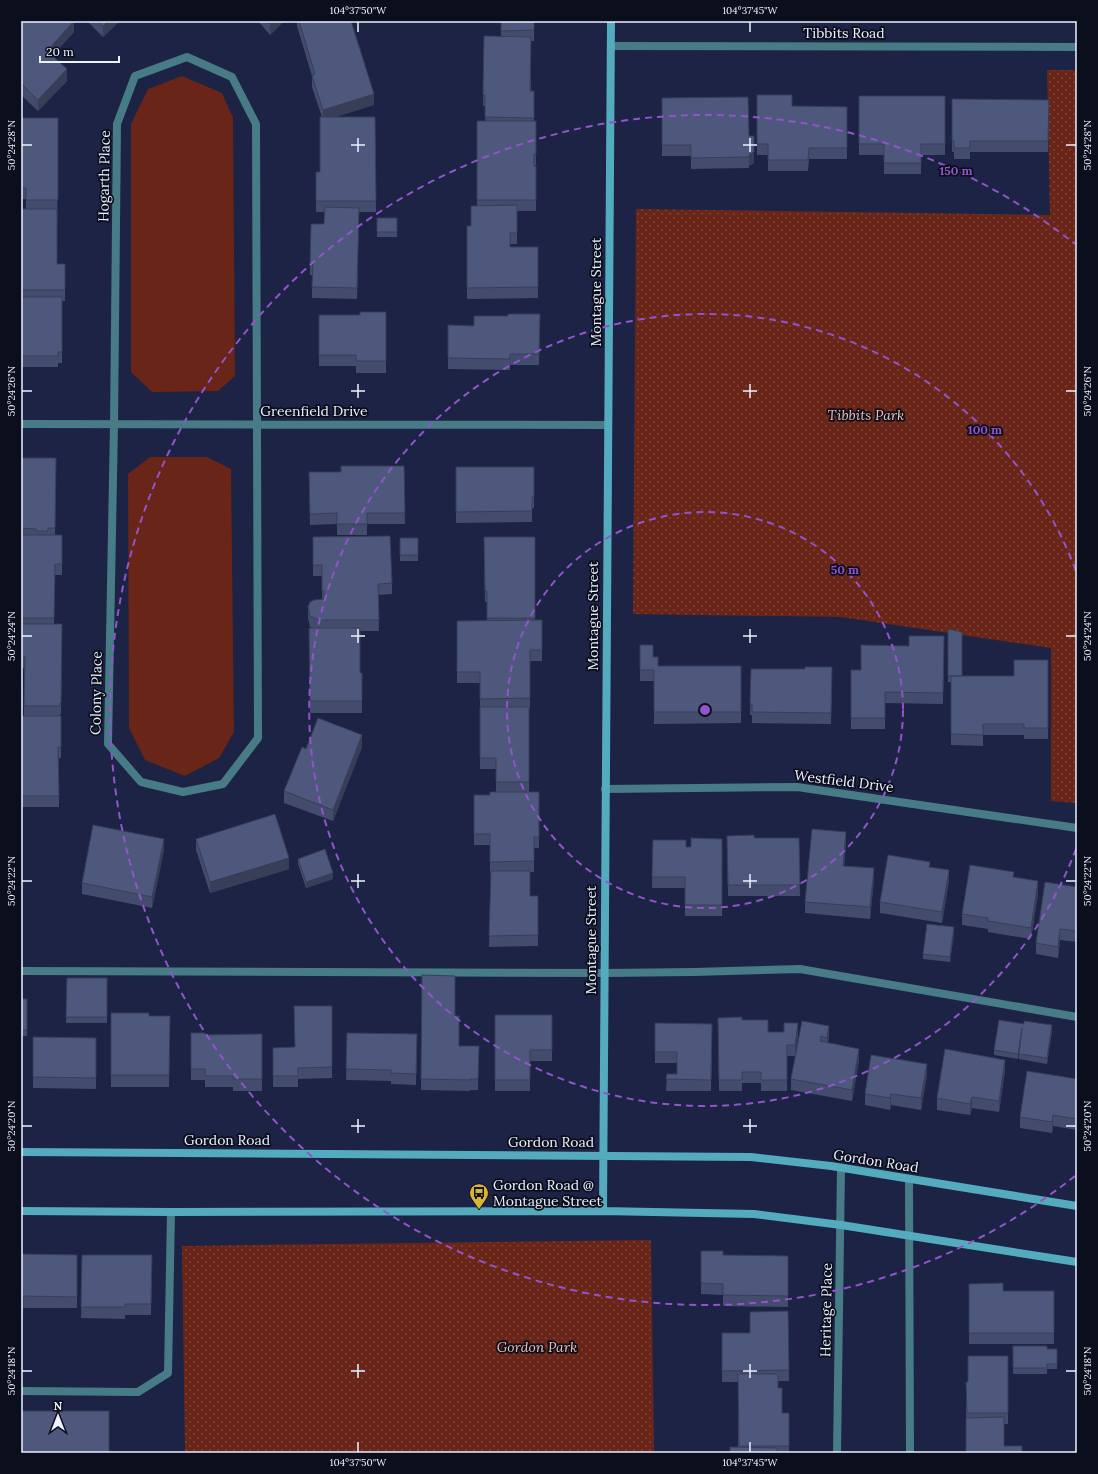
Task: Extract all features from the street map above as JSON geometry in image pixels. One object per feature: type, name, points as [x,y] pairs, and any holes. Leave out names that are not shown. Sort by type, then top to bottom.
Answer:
[{"type":"main road","name":"Montague Street","points":[[603,1210],[602,1155],[611,21]]},
{"type":"main road","name":"Gordon Road","points":[[21,1152],[752,1157],[841,1168],[1077,1206]]},
{"type":"main road","points":[[21,1210],[171,1212],[603,1210],[754,1214],[840,1225],[1077,1262]]},
{"type":"street","name":"Tibbits Road","points":[[610,46],[1077,47]]},
{"type":"street","name":"Hogarth Place","points":[[114,425],[117,124],[135,76],[187,57],[232,77],[256,124],[257,424]]},
{"type":"street","name":"Greenfield Drive","points":[[21,424],[608,425]]},
{"type":"street","name":"Colony Place","points":[[114,425],[108,744],[141,782],[183,792],[223,784],[258,738],[257,424]]},
{"type":"street","name":"Westfield Drive","points":[[605,789],[797,787],[1077,828]]},
{"type":"street","points":[[21,971],[604,973],[800,969],[1077,1017]]},
{"type":"street","name":"Heritage Place","points":[[837,1453],[841,1168]]},
{"type":"street","points":[[909,1180],[910,1453]]},
{"type":"street","points":[[21,1391],[138,1392],[168,1373],[171,1212]]},
{"type":"green space","name":"Tibbits Park","points":[[1047,70],[1077,70],[1077,803],[1051,801],[1051,648],[841,617],[633,614],[636,209],[1050,215]]},
{"type":"green space","points":[[182,76],[222,93],[233,118],[235,376],[218,391],[152,392],[131,372],[131,124],[148,89]]},
{"type":"green space","points":[[150,457],[207,457],[231,469],[234,732],[219,758],[185,776],[145,760],[129,728],[128,474]]},
{"type":"green space","name":"Gordon Park","points":[[651,1240],[654,1453],[185,1453],[182,1246]]},
{"type":"building","points":[[21,21],[74,21],[47,51],[67,69],[38,100],[21,83]]},
{"type":"building","points":[[98,21],[108,21],[103,26]]},
{"type":"building","points":[[299,21],[351,21],[374,94],[323,110],[312,76],[315,74]]},
{"type":"building","points":[[501,21],[534,21],[534,30],[501,31]]},
{"type":"building","points":[[484,36],[531,37],[530,91],[534,91],[534,118],[485,117],[485,95],[483,95]]},
{"type":"building","points":[[757,95],[792,95],[792,106],[847,107],[847,148],[809,148],[808,160],[768,160],[768,144],[757,144]]},
{"type":"building","points":[[859,96],[945,96],[945,144],[921,144],[921,163],[884,163],[884,144],[859,144]]},
{"type":"building","points":[[748,97],[749,136],[754,136],[754,152],[749,155],[749,157],[691,158],[691,145],[662,145],[662,98]]},
{"type":"building","points":[[952,99],[1049,100],[1048,141],[970,141],[970,148],[954,148],[954,141],[952,141]]},
{"type":"building","points":[[320,117],[375,117],[376,201],[316,201],[316,172],[320,172]]},
{"type":"building","points":[[21,118],[58,118],[58,200],[26,200],[26,188],[21,188]]},
{"type":"building","points":[[477,121],[536,121],[536,154],[534,154],[534,166],[536,166],[536,200],[477,200]]},
{"type":"building","points":[[517,205],[517,233],[510,233],[510,247],[538,247],[538,287],[467,288],[467,226],[471,226],[471,206]]},
{"type":"building","points":[[325,207],[359,208],[357,288],[312,287],[313,264],[310,264],[311,224],[324,224]]},
{"type":"building","points":[[21,209],[57,209],[57,264],[65,264],[65,290],[21,290]]},
{"type":"building","points":[[377,218],[397,218],[397,232],[377,232]]},
{"type":"building","points":[[21,297],[62,297],[62,352],[58,352],[58,356],[21,356]]},
{"type":"building","points":[[360,312],[386,312],[386,361],[356,361],[356,355],[319,355],[319,315],[360,315]]},
{"type":"building","points":[[508,314],[540,314],[539,354],[510,354],[510,359],[448,358],[448,325],[474,326],[474,316],[508,316]]},
{"type":"building","points":[[21,458],[56,458],[55,528],[48,528],[48,531],[36,531],[36,529],[21,528]]},
{"type":"building","points":[[341,466],[404,466],[405,513],[367,513],[367,524],[337,524],[337,513],[310,514],[309,472],[341,472]]},
{"type":"building","points":[[456,467],[534,467],[534,497],[532,497],[532,511],[456,512]]},
{"type":"building","points":[[21,535],[62,535],[62,564],[55,564],[54,618],[21,618]]},
{"type":"building","points":[[390,536],[392,583],[378,584],[379,620],[319,620],[310,616],[308,607],[310,602],[324,599],[324,591],[322,591],[322,565],[313,565],[313,537]]},
{"type":"building","points":[[484,537],[535,537],[535,618],[487,618]]},
{"type":"building","points":[[400,538],[418,538],[418,555],[400,555]]},
{"type":"building","points":[[542,620],[542,650],[530,650],[530,698],[480,699],[480,672],[457,672],[457,621]]},
{"type":"building","points":[[21,624],[62,624],[60,706],[24,706],[25,657],[21,657]]},
{"type":"building","points":[[309,628],[360,628],[360,673],[362,673],[362,701],[310,701]]},
{"type":"building","points":[[948,629],[962,632],[962,676],[948,676]]},
{"type":"building","points":[[909,636],[944,636],[943,693],[885,692],[885,718],[851,718],[851,670],[861,670],[861,645],[909,646]]},
{"type":"building","points":[[640,645],[653,645],[653,657],[658,657],[658,666],[741,666],[741,712],[654,712],[654,670],[640,670]]},
{"type":"building","points":[[1014,660],[1048,660],[1048,728],[1024,728],[1024,724],[983,724],[983,735],[951,734],[951,676],[1014,676]]},
{"type":"building","points":[[805,667],[832,667],[831,713],[752,712],[752,704],[750,704],[751,669],[805,669]]},
{"type":"building","points":[[480,707],[529,707],[529,782],[496,782],[496,758],[480,758]]},
{"type":"building","points":[[21,716],[61,716],[61,747],[58,747],[59,796],[21,796]]},
{"type":"building","points":[[318,718],[362,735],[333,810],[284,791],[302,747],[306,749]]},
{"type":"building","points":[[490,792],[539,792],[539,837],[534,837],[534,861],[490,862],[490,834],[474,834],[474,795],[490,795]]},
{"type":"building","points":[[275,814],[289,858],[210,882],[196,839]]},
{"type":"building","points":[[93,825],[164,839],[152,897],[82,883]]},
{"type":"building","points":[[812,829],[846,832],[843,866],[874,868],[870,907],[805,902]]},
{"type":"building","points":[[754,835],[754,838],[799,838],[800,885],[728,885],[727,836]]},
{"type":"building","points":[[691,838],[722,839],[722,905],[685,905],[685,877],[652,877],[653,840],[686,840],[686,847],[691,847]]},
{"type":"building","points":[[325,849],[333,873],[306,882],[298,859]]},
{"type":"building","points":[[888,855],[930,862],[929,867],[949,870],[942,912],[880,902]]},
{"type":"building","points":[[970,865],[1014,872],[1013,877],[1038,881],[1031,928],[988,921],[988,918],[962,914]]},
{"type":"building","points":[[491,871],[530,871],[530,896],[538,896],[538,935],[489,936]]},
{"type":"building","points":[[1045,882],[1077,887],[1077,931],[1060,929],[1058,947],[1036,943]]},
{"type":"building","points":[[927,924],[954,927],[950,957],[923,954]]},
{"type":"building","points":[[422,975],[455,976],[455,1016],[459,1016],[459,1046],[479,1046],[478,1079],[421,1079]]},
{"type":"building","points":[[67,978],[107,978],[107,1017],[66,1017]]},
{"type":"building","points":[[21,999],[27,999],[27,1030],[21,1030]]},
{"type":"building","points":[[294,1006],[332,1006],[332,1067],[298,1068],[298,1076],[273,1076],[273,1048],[295,1047]]},
{"type":"building","points":[[111,1013],[149,1013],[149,1016],[170,1016],[169,1075],[111,1075]]},
{"type":"building","points":[[495,1015],[552,1015],[552,1050],[530,1050],[530,1080],[495,1080]]},
{"type":"building","points":[[742,1017],[742,1020],[768,1020],[768,1032],[784,1032],[784,1023],[798,1023],[795,1045],[787,1045],[787,1080],[761,1080],[761,1072],[742,1072],[742,1080],[719,1080],[718,1018]]},
{"type":"building","points":[[999,1020],[1024,1024],[1024,1021],[1052,1025],[1047,1058],[1019,1054],[1022,1028],[1018,1054],[994,1050]]},
{"type":"building","points":[[802,1021],[829,1026],[827,1038],[821,1036],[820,1041],[859,1049],[852,1090],[791,1079]]},
{"type":"building","points":[[655,1023],[712,1024],[711,1080],[666,1079],[667,1074],[677,1074],[677,1052],[655,1052]]},
{"type":"building","points":[[191,1033],[205,1033],[205,1035],[262,1034],[262,1079],[233,1079],[233,1076],[205,1076],[205,1069],[191,1069]]},
{"type":"building","points":[[347,1033],[417,1034],[416,1074],[391,1073],[391,1070],[346,1069]]},
{"type":"building","points":[[33,1037],[96,1038],[96,1078],[33,1077]]},
{"type":"building","points":[[945,1049],[1005,1060],[999,1101],[972,1097],[970,1104],[937,1098]]},
{"type":"building","points":[[871,1055],[927,1064],[921,1098],[891,1094],[890,1098],[865,1094]]},
{"type":"building","points":[[1027,1071],[1077,1079],[1077,1119],[1053,1115],[1052,1122],[1020,1117]]},
{"type":"building","points":[[701,1251],[723,1251],[723,1255],[788,1256],[788,1296],[723,1295],[723,1284],[701,1283]]},
{"type":"building","points":[[21,1254],[77,1255],[77,1297],[23,1296],[23,1309],[21,1309]]},
{"type":"building","points":[[82,1255],[152,1255],[151,1304],[125,1304],[125,1307],[81,1307]]},
{"type":"building","points":[[1003,1283],[1003,1291],[1054,1291],[1054,1333],[969,1333],[969,1284]]},
{"type":"building","points":[[788,1311],[789,1370],[722,1371],[722,1333],[750,1333],[750,1312]]},
{"type":"building","points":[[1013,1346],[1047,1346],[1047,1349],[1057,1349],[1057,1364],[1047,1364],[1047,1368],[1013,1368]]},
{"type":"building","points":[[968,1356],[1008,1356],[1008,1413],[967,1413],[966,1382],[968,1382]]},
{"type":"building","points":[[738,1374],[778,1374],[778,1388],[782,1388],[782,1413],[789,1413],[789,1446],[739,1446]]},
{"type":"building","points":[[21,1411],[109,1411],[109,1453],[21,1453]]},
{"type":"building","points":[[1004,1417],[1004,1446],[1022,1446],[1022,1453],[966,1453],[966,1418]]},
{"type":"building","points":[[730,1447],[777,1448],[777,1453],[730,1453]]},
{"type":"place","name":"Gordon Road @ Montague Street","points":[[479,1210]]}]
